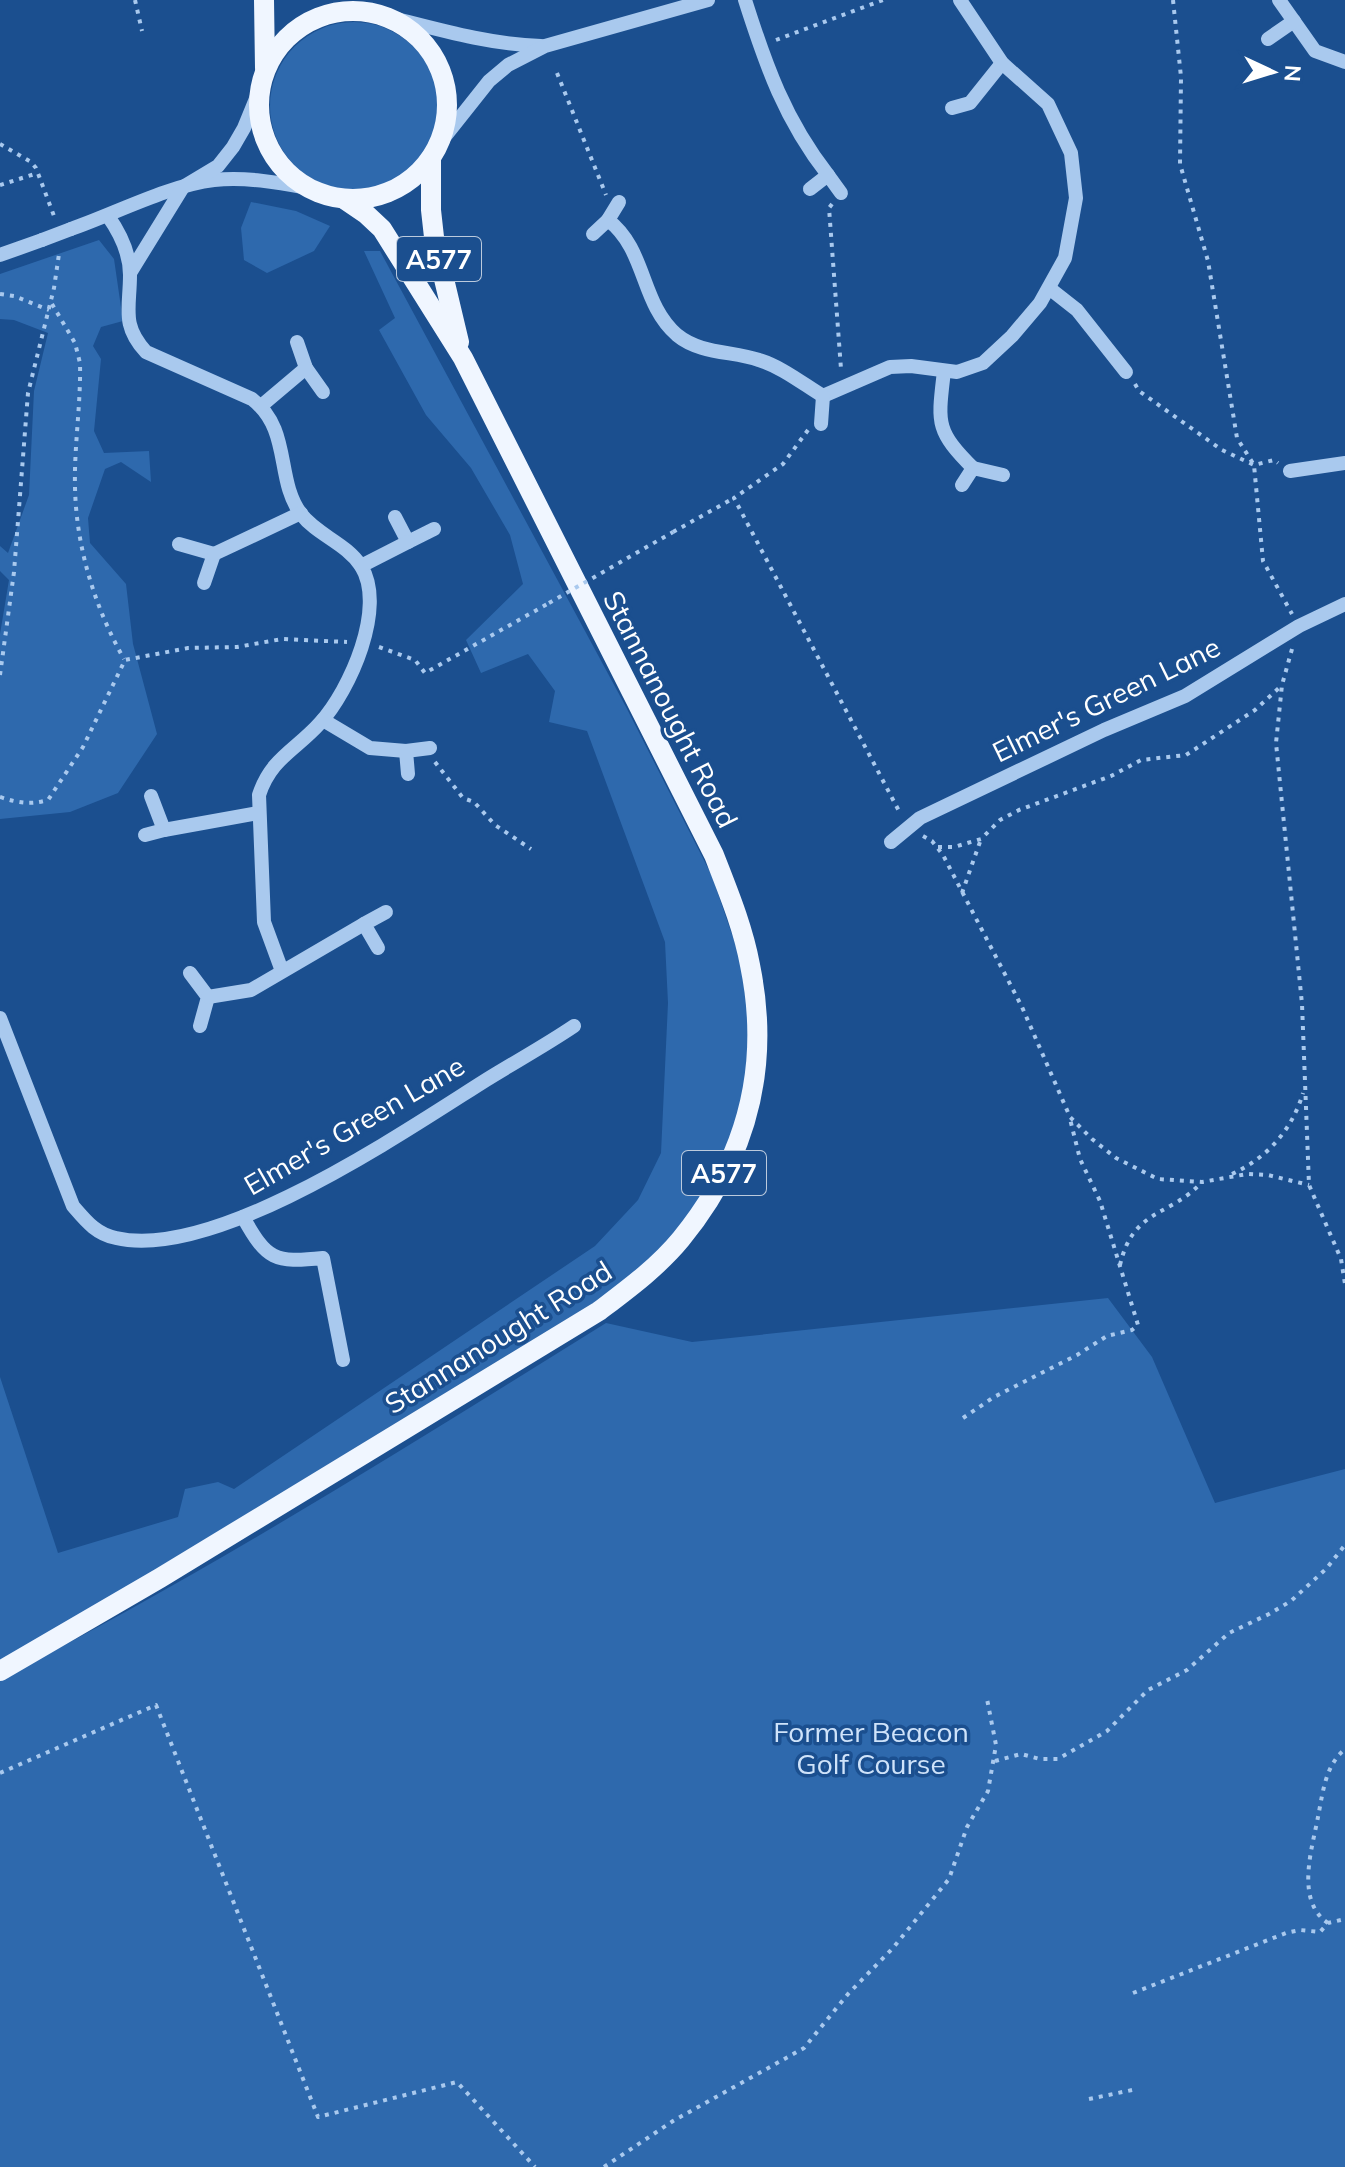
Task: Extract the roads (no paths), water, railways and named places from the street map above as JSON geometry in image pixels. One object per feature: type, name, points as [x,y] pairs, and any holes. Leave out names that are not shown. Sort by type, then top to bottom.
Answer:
[{"type":"main road","name":"A577","points":[[264,0],[265,68],[258,110],[265,141],[282,168],[307,188],[325,196],[369,198],[393,191],[414,177],[435,151],[446,119],[447,93],[440,68],[427,46],[408,28],[368,9],[336,12],[306,22],[282,42],[265,68]]},
{"type":"main road","name":"Stannanought Road","points":[[435,151],[431,210],[434,237],[463,358]]},
{"type":"main road","name":"Stannanought Road","points":[[0,1671],[160,1578],[599,1311],[645,1275],[680,1240],[711,1198],[734,1154],[744,1126],[757,1064],[758,1019],[750,965],[737,915],[714,855],[463,358],[382,229],[344,199]]},
{"type":"street","points":[[435,151],[489,81],[508,65],[545,46],[708,0]]},
{"type":"street","points":[[745,0],[777,92],[803,143],[841,193]]},
{"type":"street","points":[[823,396],[890,367],[970,370],[995,354],[1027,319],[1065,258],[1076,198],[1071,153],[1048,104],[1002,63],[960,0]]},
{"type":"street","points":[[1279,0],[1315,51],[1345,62]]},
{"type":"street","points":[[368,9],[480,40],[545,46]]},
{"type":"street","points":[[1268,39],[1294,21]]},
{"type":"street","points":[[952,108],[970,103],[1002,63]]},
{"type":"street","points":[[130,273],[183,187],[218,166],[233,147],[260,89]]},
{"type":"street","points":[[810,189],[828,175]]},
{"type":"street","points":[[0,255],[183,187],[243,179],[307,188]]},
{"type":"street","points":[[593,234],[613,211],[634,248],[654,304],[677,335],[706,349],[771,364],[823,396]]},
{"type":"street","points":[[108,216],[126,248],[130,273],[128,323],[135,340],[146,352],[252,399],[261,406],[274,424],[289,485],[301,513],[361,566],[369,587],[370,609],[362,643],[349,676],[323,720],[273,766],[264,778],[259,795],[264,922],[282,971]]},
{"type":"street","points":[[1049,288],[1077,310],[1126,372]]},
{"type":"street","points":[[297,342],[306,368],[323,392]]},
{"type":"street","points":[[261,406],[306,368]]},
{"type":"street","points":[[944,371],[940,424],[944,434],[973,468],[1003,475]]},
{"type":"street","points":[[821,424],[823,396]]},
{"type":"street","points":[[1290,471],[1345,463]]},
{"type":"street","points":[[962,485],[973,468]]},
{"type":"street","points":[[179,544],[214,554],[301,513]]},
{"type":"street","points":[[395,517],[408,542]]},
{"type":"street","points":[[361,566],[434,529]]},
{"type":"street","points":[[204,583],[214,554]]},
{"type":"street","name":"Elmer's Green Lane","points":[[891,842],[934,811],[1104,730],[1185,696],[1299,626],[1345,604]]},
{"type":"street","points":[[323,720],[370,748],[406,751],[430,748]]},
{"type":"street","points":[[406,751],[408,774]]},
{"type":"street","points":[[151,796],[164,830]]},
{"type":"street","points":[[145,835],[258,813]]},
{"type":"street","points":[[208,997],[251,990],[386,912]]},
{"type":"street","points":[[364,924],[378,948]]},
{"type":"street","points":[[190,973],[208,997]]},
{"type":"street","points":[[200,1026],[208,997]]},
{"type":"street","name":"Elmer's Green Lane","points":[[0,1018],[73,1206],[89,1226],[116,1238],[160,1239],[243,1217],[297,1194],[432,1115],[574,1026]]},
{"type":"street","points":[[243,1217],[258,1244],[270,1254],[287,1262],[323,1258],[343,1360]]},
{"type":"park label","name":"Former Beacon Golf Course","points":[[871,1747]]}]
